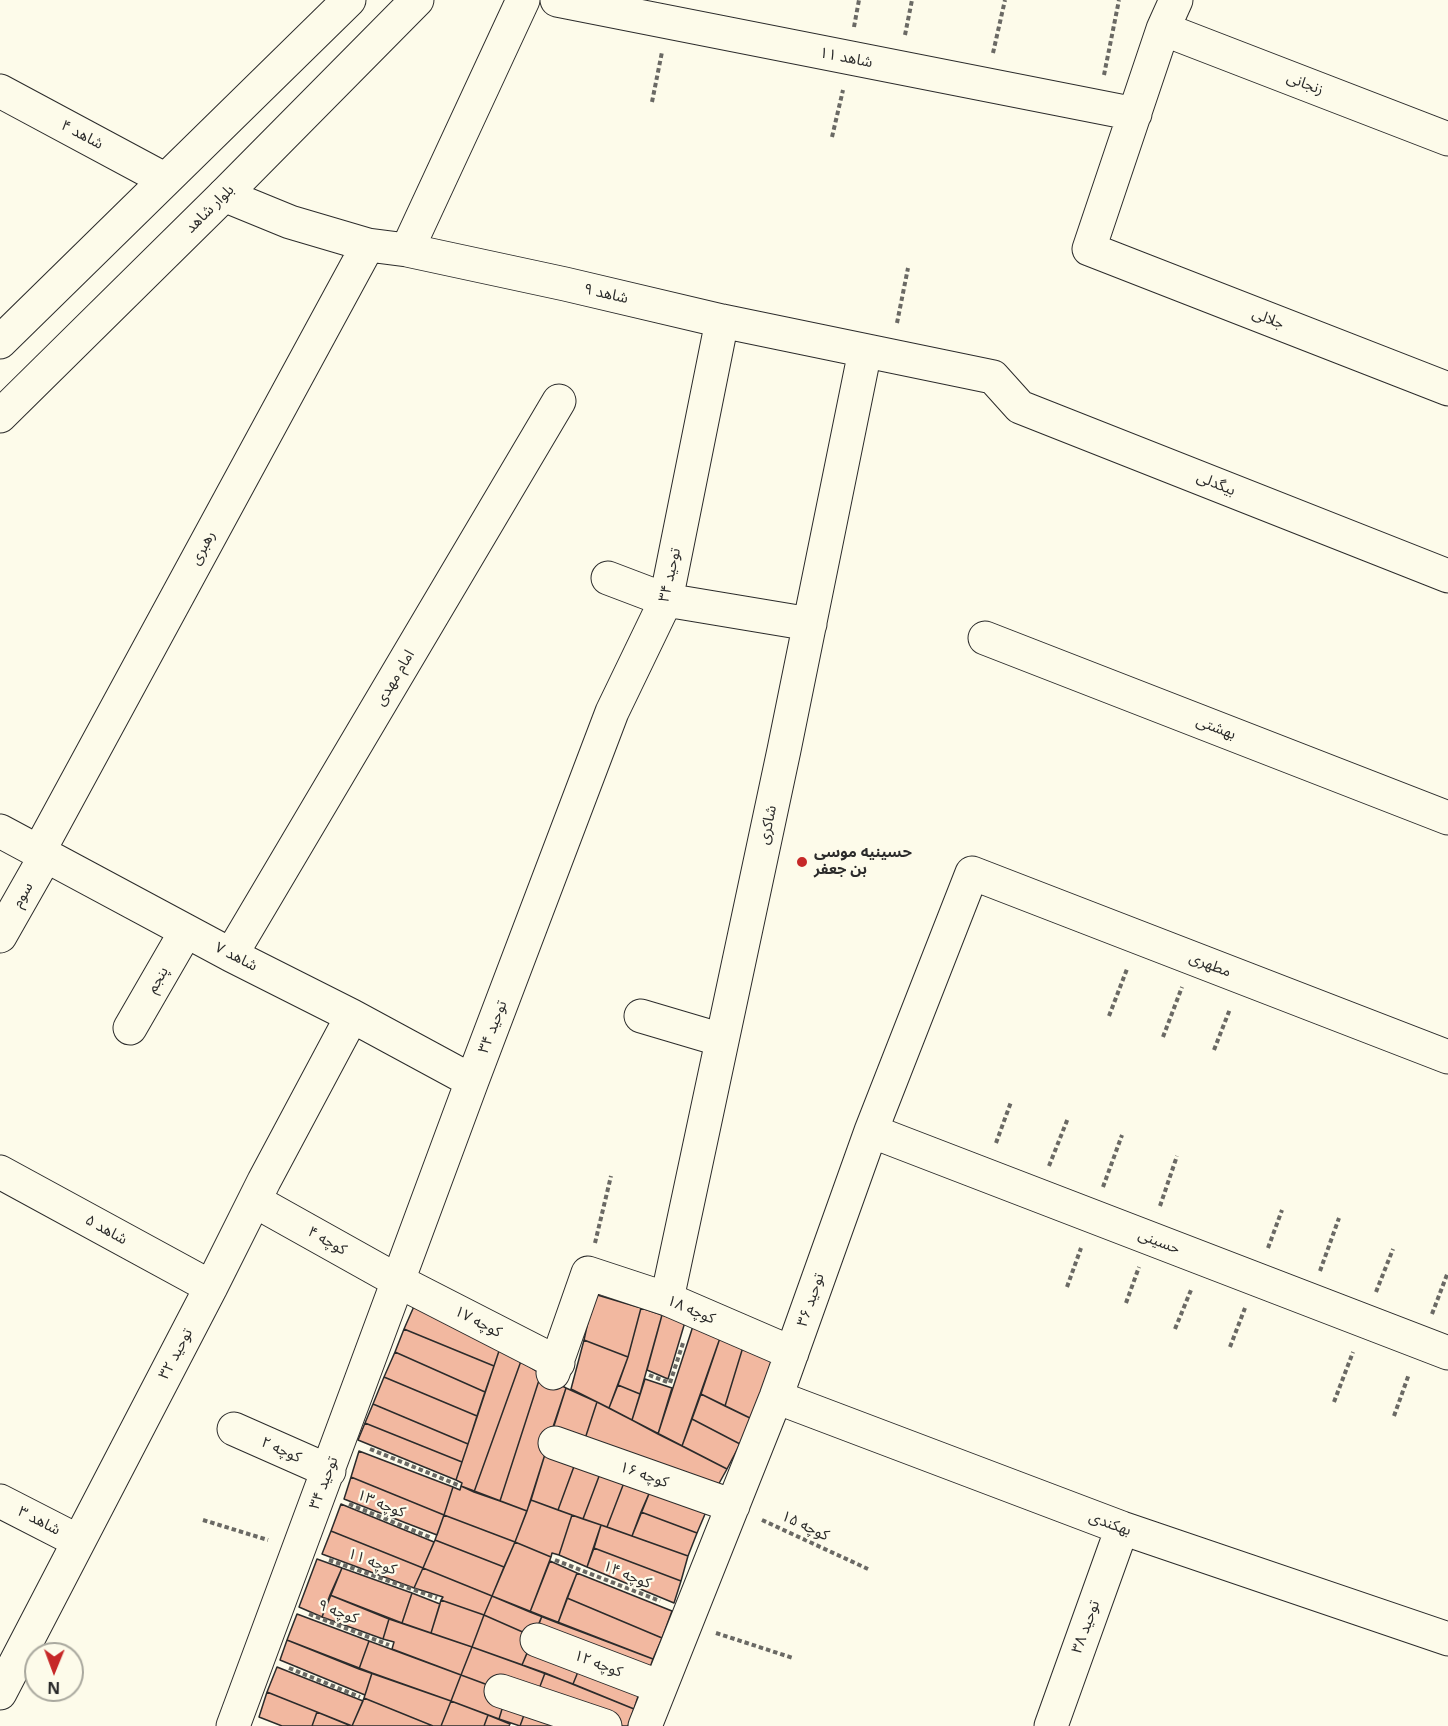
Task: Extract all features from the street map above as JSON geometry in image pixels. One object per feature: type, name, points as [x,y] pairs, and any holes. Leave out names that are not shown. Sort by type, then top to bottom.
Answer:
[{"type":"street","name":"بلوار شاهد","points":[[0,416],[417,0]]},
{"type":"street","points":[[407,250],[523,0]]},
{"type":"street","name":"شاهد ۱۱","points":[[557,0],[1135,114]]},
{"type":"street","points":[[0,342],[337,3]]},
{"type":"street","points":[[1135,114],[1169,14]]},
{"type":"street","name":"زنجانی","points":[[1169,14],[1448,139]]},
{"type":"street","name":"شاهد ۴","points":[[0,91],[164,179]]},
{"type":"street","name":"جلالی","points":[[1135,114],[1089,249],[1448,389]]},
{"type":"street","name":"شاهد ۹","points":[[224,195],[290,222],[368,245],[407,250],[722,321],[993,378]]},
{"type":"street","name":"رهبری","points":[[43,853],[368,245]]},
{"type":"street","name":"توحید ۳۴","points":[[233,1726],[612,712],[666,600],[722,321]]},
{"type":"street","name":"شاکری","points":[[681,1305],[722,1040],[810,624],[878,354]]},
{"type":"street","name":"بیگدلی","points":[[993,378],[1020,407],[1448,576]]},
{"type":"street","name":"امام مهدی","points":[[231,955],[559,401]]},
{"type":"street","points":[[608,578],[666,600],[810,624]]},
{"type":"street","name":"بهشتی","points":[[985,638],[1448,818]]},
{"type":"street","name":"شاهد ۷","points":[[0,831],[231,955],[352,1016],[472,1082]]},
{"type":"street","name":"سوم","points":[[0,936],[43,853]]},
{"type":"street","name":"مطهری","points":[[972,873],[1448,1057]]},
{"type":"street","name":"توحید ۳۶","points":[[645,1726],[776,1397],[871,1131],[972,873]]},
{"type":"street","name":"پنجم","points":[[130,1028],[186,931]]},
{"type":"street","name":"توحید ۳۲","points":[[0,1693],[352,1016]]},
{"type":"street","points":[[641,1016],[722,1040]]},
{"type":"street","name":"حسینی","points":[[871,1131],[1448,1353]]},
{"type":"street","name":"شاهد ۵","points":[[0,1172],[211,1287]]},
{"type":"street","name":"کوچه ۴","points":[[255,1201],[399,1281]]},
{"type":"street","name":"کوچه ۱۸","points":[[588,1273],[681,1305],[792,1353]]},
{"type":"street","name":"کوچه ۱۷","points":[[399,1281],[555,1368],[588,1273]]},
{"type":"street","name":"بهکندی","points":[[776,1397],[1122,1528],[1448,1639]]},
{"type":"street","name":"کوچه ۲","points":[[234,1429],[324,1482]]},
{"type":"street","name":"کوچه ۱۶","points":[[555,1443],[733,1506]]},
{"type":"street","name":"شاهد ۳","points":[[0,1501],[78,1541]]},
{"type":"street","name":"توحید ۳۸","points":[[1051,1726],[1122,1528]]},
{"type":"street","name":"کوچه ۱۲","points":[[537,1640],[660,1688]]},
{"type":"street","points":[[501,1691],[604,1726]]},
{"type":"path","points":[[986,86],[1005,0]]},
{"type":"path","points":[[1098,108],[1119,0]]},
{"type":"path","points":[[652,102],[668,22]]},
{"type":"path","points":[[832,137],[849,58]]},
{"type":"path","points":[[878,354],[908,268]]},
{"type":"path","points":[[1109,1016],[1140,938]]},
{"type":"path","points":[[1163,1037],[1192,958]]},
{"type":"path","points":[[1215,1050],[1243,978]]},
{"type":"path","points":[[985,1175],[1011,1102]]},
{"type":"path","points":[[1037,1195],[1068,1118]]},
{"type":"path","points":[[588,1273],[611,1176]]},
{"type":"path","points":[[1310,1299],[1339,1218]]},
{"type":"path","points":[[1175,1329],[1203,1259]]},
{"type":"path","points":[[649,1375],[670,1383],[681,1305]]},
{"type":"path","points":[[341,1437],[458,1485]]},
{"type":"path","name":"کوچه ۱۳","points":[[324,1482],[432,1538]]},
{"type":"path","name":"کوچه ۱۵","points":[[733,1506],[868,1569]]},
{"type":"path","name":"کوچه ۱۱","points":[[202,1520],[299,1549],[437,1598]]},
{"type":"path","name":"کوچه ۱۴","points":[[555,1560],[688,1618]]},
{"type":"path","name":"کوچه ۹","points":[[279,1602],[389,1645]]},
{"type":"path","points":[[688,1618],[792,1658]]},
{"type":"path","points":[[259,1656],[360,1697]]},
{"type":"building","points":[[594,1294],[641,1308],[628,1357],[584,1340]]},
{"type":"building","points":[[415,1304],[500,1348],[494,1366],[404,1329]]},
{"type":"building","points":[[641,1308],[662,1315],[640,1394],[618,1385]]},
{"type":"building","points":[[662,1315],[685,1322],[668,1379],[647,1370]]},
{"type":"building","points":[[693,1326],[720,1338],[682,1446],[658,1434]]},
{"type":"building","points":[[404,1329],[494,1366],[485,1392],[395,1352]]},
{"type":"building","points":[[720,1338],[743,1347],[725,1406],[701,1394]]},
{"type":"building","points":[[584,1340],[628,1357],[609,1408],[571,1389]]},
{"type":"building","points":[[743,1347],[773,1358],[752,1419],[725,1406]]},
{"type":"building","points":[[500,1348],[521,1361],[474,1492],[461,1486],[462,1483],[456,1480]]},
{"type":"building","points":[[395,1352],[485,1392],[477,1416],[384,1377]]},
{"type":"building","points":[[521,1361],[541,1374],[500,1501],[474,1492]]},
{"type":"building","points":[[541,1374],[566,1388],[527,1511],[500,1501]]},
{"type":"building","points":[[384,1377],[477,1416],[468,1444],[373,1404]]},
{"type":"building","points":[[645,1379],[672,1388],[658,1434],[632,1420]]},
{"type":"building","points":[[618,1385],[640,1394],[632,1420],[609,1408]]},
{"type":"building","points":[[566,1388],[597,1402],[582,1448],[550,1436]]},
{"type":"building","points":[[701,1394],[752,1419],[740,1444],[692,1419]]},
{"type":"building","points":[[597,1402],[727,1469],[712,1496],[582,1448]]},
{"type":"building","points":[[373,1404],[468,1444],[462,1462],[365,1423]]},
{"type":"building","points":[[692,1419],[740,1444],[727,1469],[682,1446]]},
{"type":"building","points":[[365,1423],[462,1462],[456,1480],[358,1440]]},
{"type":"building","points":[[359,1451],[453,1487],[444,1515],[351,1477]]},
{"type":"building","points":[[546,1451],[576,1461],[558,1510],[531,1500]]},
{"type":"building","points":[[576,1461],[601,1471],[583,1519],[558,1510]]},
{"type":"building","points":[[601,1471],[625,1480],[607,1527],[583,1519]]},
{"type":"building","points":[[351,1477],[444,1515],[437,1535],[344,1499]]},
{"type":"building","points":[[625,1480],[651,1489],[632,1536],[607,1527]]},
{"type":"building","points":[[461,1486],[527,1511],[515,1542],[444,1515],[453,1487],[460,1490]]},
{"type":"building","points":[[651,1489],[708,1507],[697,1533],[641,1512]]},
{"type":"building","points":[[531,1500],[572,1515],[559,1555],[552,1553],[551,1557],[515,1542]]},
{"type":"building","points":[[341,1504],[434,1542],[423,1568],[331,1531]]},
{"type":"building","points":[[641,1512],[697,1533],[688,1556],[632,1536]]},
{"type":"building","points":[[444,1515],[515,1542],[504,1567],[435,1540]]},
{"type":"building","points":[[572,1515],[601,1525],[587,1567],[559,1555]]},
{"type":"building","points":[[601,1525],[688,1556],[681,1581],[594,1548]]},
{"type":"building","points":[[331,1531],[423,1568],[414,1588],[322,1554]]},
{"type":"building","points":[[435,1540],[504,1567],[492,1596],[423,1568]]},
{"type":"building","points":[[515,1542],[551,1557],[530,1612],[492,1596]]},
{"type":"building","points":[[594,1548],[681,1581],[674,1603],[587,1567]]},
{"type":"building","points":[[317,1559],[342,1568],[322,1617],[299,1607]]},
{"type":"building","points":[[550,1561],[577,1573],[558,1623],[530,1612]]},
{"type":"building","points":[[342,1568],[412,1593],[402,1623],[330,1595]]},
{"type":"building","points":[[423,1568],[492,1596],[484,1615],[441,1600],[443,1597],[414,1588]]},
{"type":"building","points":[[577,1573],[672,1611],[662,1638],[567,1598]]},
{"type":"building","points":[[412,1593],[440,1604],[431,1633],[402,1623]]},
{"type":"building","points":[[330,1595],[389,1619],[383,1639],[322,1617]]},
{"type":"building","points":[[492,1596],[542,1616],[534,1637],[484,1615]]},
{"type":"building","points":[[567,1598],[662,1638],[653,1659],[558,1623]]},
{"type":"building","points":[[441,1600],[484,1615],[472,1647],[431,1633]]},
{"type":"building","points":[[297,1614],[369,1641],[359,1669],[287,1640]]},
{"type":"building","points":[[484,1615],[534,1637],[522,1665],[472,1647]]},
{"type":"building","points":[[542,1616],[653,1659],[646,1679],[534,1635]]},
{"type":"building","points":[[389,1619],[472,1647],[461,1675],[392,1649],[394,1642],[383,1639]]},
{"type":"building","points":[[287,1640],[372,1673],[365,1695],[280,1660]]},
{"type":"building","points":[[369,1641],[461,1675],[451,1701],[359,1669]]},
{"type":"building","points":[[532,1641],[582,1662],[573,1684],[522,1665]]},
{"type":"building","points":[[472,1647],[545,1673],[536,1697],[496,1688],[461,1675]]},
{"type":"building","points":[[582,1662],[642,1684],[634,1709],[573,1684]]},
{"type":"building","points":[[277,1667],[363,1701],[352,1726],[267,1692]]},
{"type":"building","points":[[372,1673],[451,1701],[441,1726],[433,1726],[364,1698]]},
{"type":"building","points":[[545,1673],[634,1709],[628,1726],[615,1726],[536,1697]]},
{"type":"building","points":[[461,1675],[496,1688],[506,1696],[499,1719],[451,1701]]},
{"type":"building","points":[[267,1692],[317,1712],[312,1726],[282,1726],[259,1717]]},
{"type":"building","points":[[506,1696],[528,1704],[520,1726],[499,1719]]},
{"type":"building","points":[[364,1698],[433,1726],[352,1726]]},
{"type":"building","points":[[451,1701],[488,1715],[484,1726],[441,1726]]},
{"type":"building","points":[[528,1704],[557,1726],[520,1726]]},
{"type":"building","points":[[317,1712],[351,1726],[312,1726]]},
{"type":"building","points":[[488,1715],[510,1724],[509,1726],[484,1726]]},
{"type":"place","name":"حسینیه موسی بن جعفر","points":[[802,862]]}]
